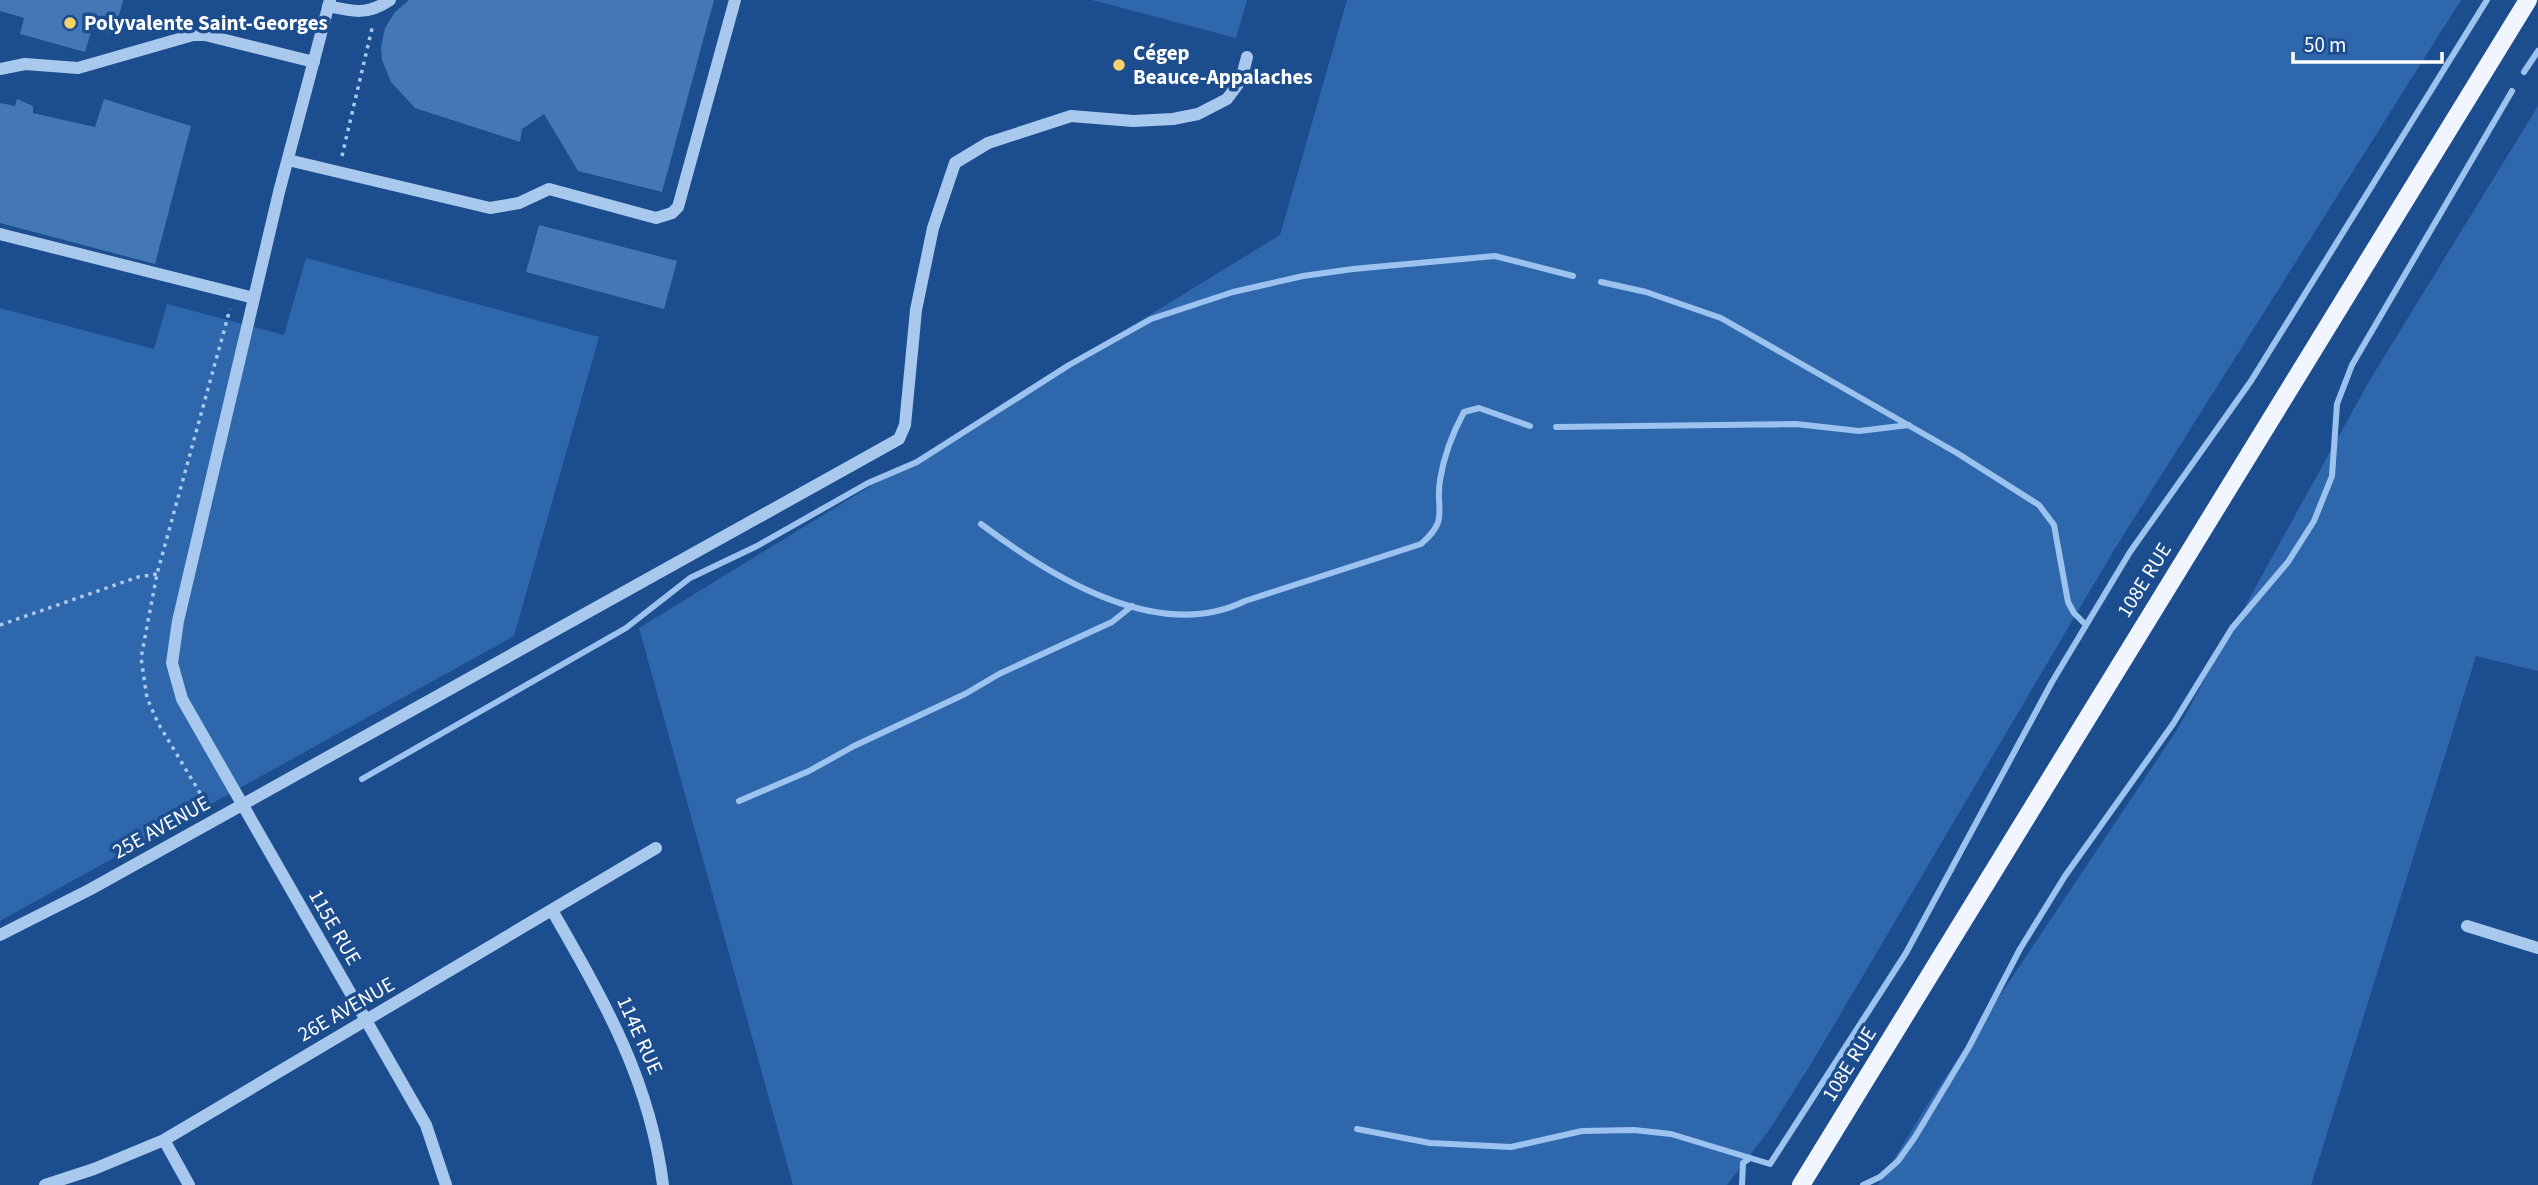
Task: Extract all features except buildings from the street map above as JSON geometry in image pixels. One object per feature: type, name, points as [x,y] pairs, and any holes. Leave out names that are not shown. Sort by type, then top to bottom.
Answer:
[{"type":"main road","name":"108E RUE","points":[[1801,1185],[2528,0]]},
{"type":"street","points":[[329,3],[362,13],[378,9],[390,0]]},
{"type":"street","points":[[288,160],[491,208],[512,205],[549,189],[656,218],[671,213],[678,207],[735,0]]},
{"type":"street","name":"115E RUE","points":[[329,3],[254,298],[178,621],[172,663],[182,699],[426,1125],[446,1185]]},
{"type":"street","points":[[0,69],[25,64],[78,68],[193,35],[205,35],[314,62]]},
{"type":"street","name":"25E AVENUE","points":[[0,935],[80,895],[339,748],[899,439],[905,425],[916,310],[933,228],[955,163],[988,143],[1071,116],[1133,121],[1173,119],[1198,114],[1227,99],[1241,80],[1247,57]]},
{"type":"street","points":[[0,234],[254,298]]},
{"type":"street","name":"26E AVENUE","points":[[45,1185],[94,1169],[164,1140],[553,912],[656,848]]},
{"type":"street","name":"114E RUE","points":[[553,912],[608,1009],[637,1074],[659,1147],[663,1185]]},
{"type":"street","points":[[2468,926],[2538,948]]},
{"type":"street","points":[[164,1140],[189,1185]]},
{"type":"path","points":[[338,172],[370,36]]},
{"type":"path","points":[[0,625],[138,577],[157,574]]},
{"type":"shaded area","points":[[1092,0],[1247,0],[1236,38]]},
{"type":"shaded area","points":[[1347,0],[2461,0],[2114,550],[1811,1064],[1770,1129],[1727,1185],[793,1185],[639,628],[1280,235]]},
{"type":"shaded area","points":[[2538,106],[2538,671],[2476,656],[2311,1185],[1878,1185],[1931,1099],[2177,730],[2368,383]]},
{"type":"shaded area","points":[[306,258],[599,337],[514,636],[0,921],[0,308],[154,349],[167,304],[284,335]]},
{"type":"waterway","points":[[1357,1129],[1430,1143],[1511,1147],[1582,1131],[1634,1130],[1671,1134],[1770,1164],[1906,953],[2052,682],[2130,552],[2251,381],[2487,0]]},
{"type":"waterway","points":[[2524,72],[2538,51]]},
{"type":"waterway","points":[[1863,1185],[1880,1177],[1898,1161],[1915,1137],[1969,1047],[2020,949],[2065,876],[2173,724],[2232,628],[2288,562],[2314,521],[2332,476],[2337,404],[2352,365],[2512,91]]},
{"type":"waterway","points":[[362,779],[626,628],[690,578],[757,546],[868,483],[917,462],[1069,365],[1151,319],[1233,292],[1303,276],[1353,269],[1495,256],[1573,276]]},
{"type":"waterway","points":[[1601,282],[1646,292],[1721,318],[1957,453],[2039,505],[2054,525],[2068,602],[2086,625]]},
{"type":"waterway","points":[[981,524],[1039,564],[1106,598],[1141,609],[1177,614],[1212,612],[1421,544],[1436,528],[1440,514],[1439,491],[1444,462],[1464,412],[1479,408],[1530,426]]},
{"type":"waterway","points":[[1556,427],[1796,424],[1859,431],[1909,425]]},
{"type":"waterway","points":[[739,801],[809,771],[854,746],[965,694],[999,674],[1112,622],[1132,606]]},
{"type":"waterway","points":[[1742,1185],[1743,1163],[1750,1158]]},
{"type":"place","name":"Polyvalente Saint-Georges","points":[[70,23]]},
{"type":"place","name":"Cégep Beauce-Appalaches","points":[[1119,65]]}]
